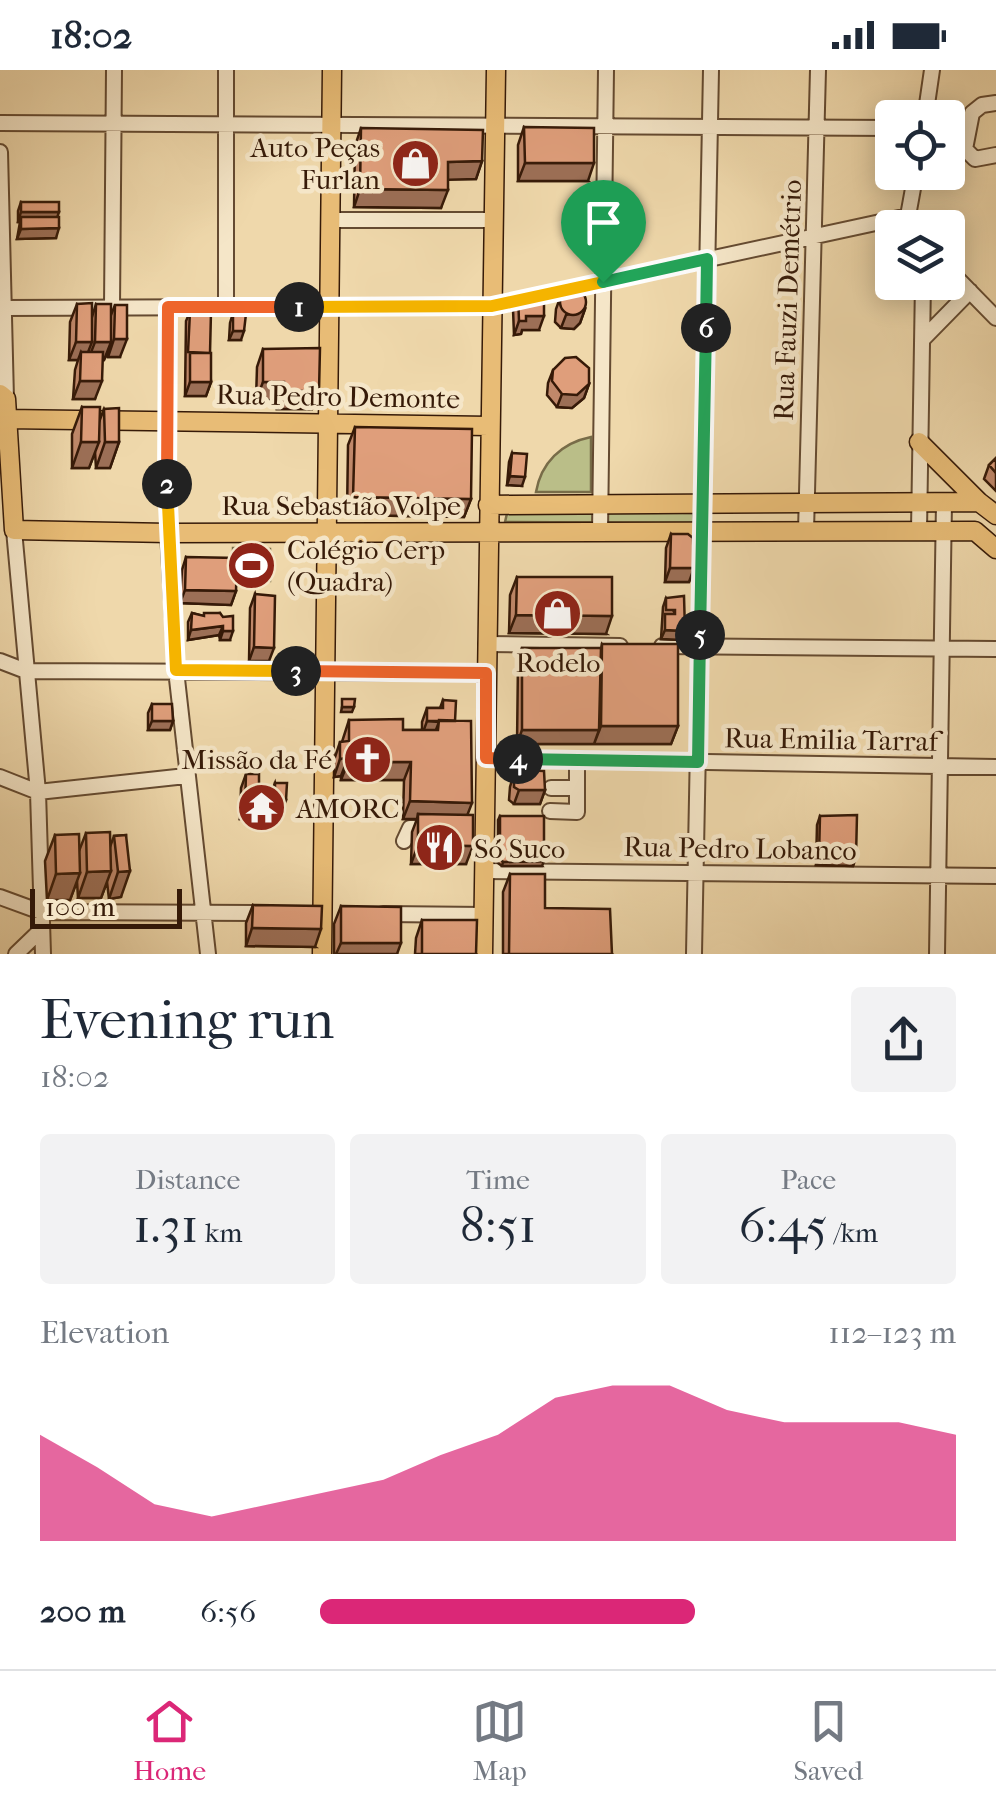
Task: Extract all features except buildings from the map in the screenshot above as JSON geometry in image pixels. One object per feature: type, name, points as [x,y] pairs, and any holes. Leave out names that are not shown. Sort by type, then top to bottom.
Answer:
[{"type":"main road","points":[[322,954],[332,914],[324,671],[332,70]]},
{"type":"main road","points":[[483,954],[484,870],[476,830],[486,758],[496,70]]},
{"type":"main road","points":[[3,397],[10,538]]},
{"type":"main road","name":"Rua Pedro Demonte","points":[[4,429],[166,422],[489,426]]},
{"type":"main road","points":[[919,442],[996,515]]},
{"type":"main road","points":[[488,504],[980,502]]},
{"type":"main road","name":"Rua Sebastião Volpe","points":[[10,538],[168,533],[943,530],[975,531],[996,549]]},
{"type":"street","points":[[112,307],[114,70]]},
{"type":"street","points":[[226,70],[226,307]]},
{"type":"street","points":[[600,532],[606,70]]},
{"type":"street","points":[[694,954],[711,70]]},
{"type":"street","name":"Rua Fauzi Demétrio","points":[[806,532],[818,70]]},
{"type":"street","points":[[928,100],[932,70]]},
{"type":"street","points":[[996,103],[982,105],[972,112],[965,150],[975,159],[996,156]]},
{"type":"street","points":[[0,123],[875,128]]},
{"type":"street","points":[[0,152],[3,397]]},
{"type":"street","points":[[330,220],[493,220]]},
{"type":"street","points":[[4,308],[492,306],[813,236],[875,227]]},
{"type":"street","points":[[965,286],[996,318]]},
{"type":"street","points":[[922,340],[970,291]]},
{"type":"street","points":[[919,530],[923,300]]},
{"type":"street","points":[[168,307],[168,533],[176,670],[208,954]]},
{"type":"street","points":[[937,954],[944,502]]},
{"type":"street","points":[[10,538],[38,792],[43,954]]},
{"type":"street","points":[[486,644],[996,649]]},
{"type":"street","points":[[0,662],[26,671],[486,673]]},
{"type":"street","name":"Rua Emilia Tarraf","points":[[486,758],[996,767]]},
{"type":"street","points":[[550,811],[577,812],[578,760]]},
{"type":"street","points":[[0,778],[38,792],[186,776]]},
{"type":"street","points":[[551,788],[577,788]]},
{"type":"street","points":[[404,841],[410,828],[450,829]]},
{"type":"street","name":"Rua Pedro Lobanco","points":[[484,870],[996,876]]},
{"type":"street","points":[[0,897],[41,912],[283,914]]},
{"type":"street","points":[[303,914],[332,914]]},
{"type":"street","points":[[358,914],[484,915]]},
{"type":"street","points":[[16,954],[42,929]]},
{"type":"green space","points":[[591,437],[591,492],[536,492],[542,472],[554,456],[570,444]]},
{"type":"green space","points":[[508,509],[693,513],[694,523],[505,522]]},
{"type":"green space","name":"Colégio Cerp (Quadra)","points":[[233,548],[270,549],[270,581],[233,581]]},
{"type":"place","name":"Auto Peças Furlan","points":[[415,163]]},
{"type":"place","name":"Colégio Cerp (Quadra)","points":[[252,565]]},
{"type":"place","name":"Rodelo","points":[[558,614]]},
{"type":"place","name":"Missão da Fé","points":[[367,759]]},
{"type":"place","name":"AMORC","points":[[261,808]]},
{"type":"place","name":"Só Suco","points":[[439,848]]},
{"type":"route","points":[[707,259],[698,762],[486,758],[486,673],[176,670],[168,533],[168,307],[492,306],[603,282],[707,259]]}]
